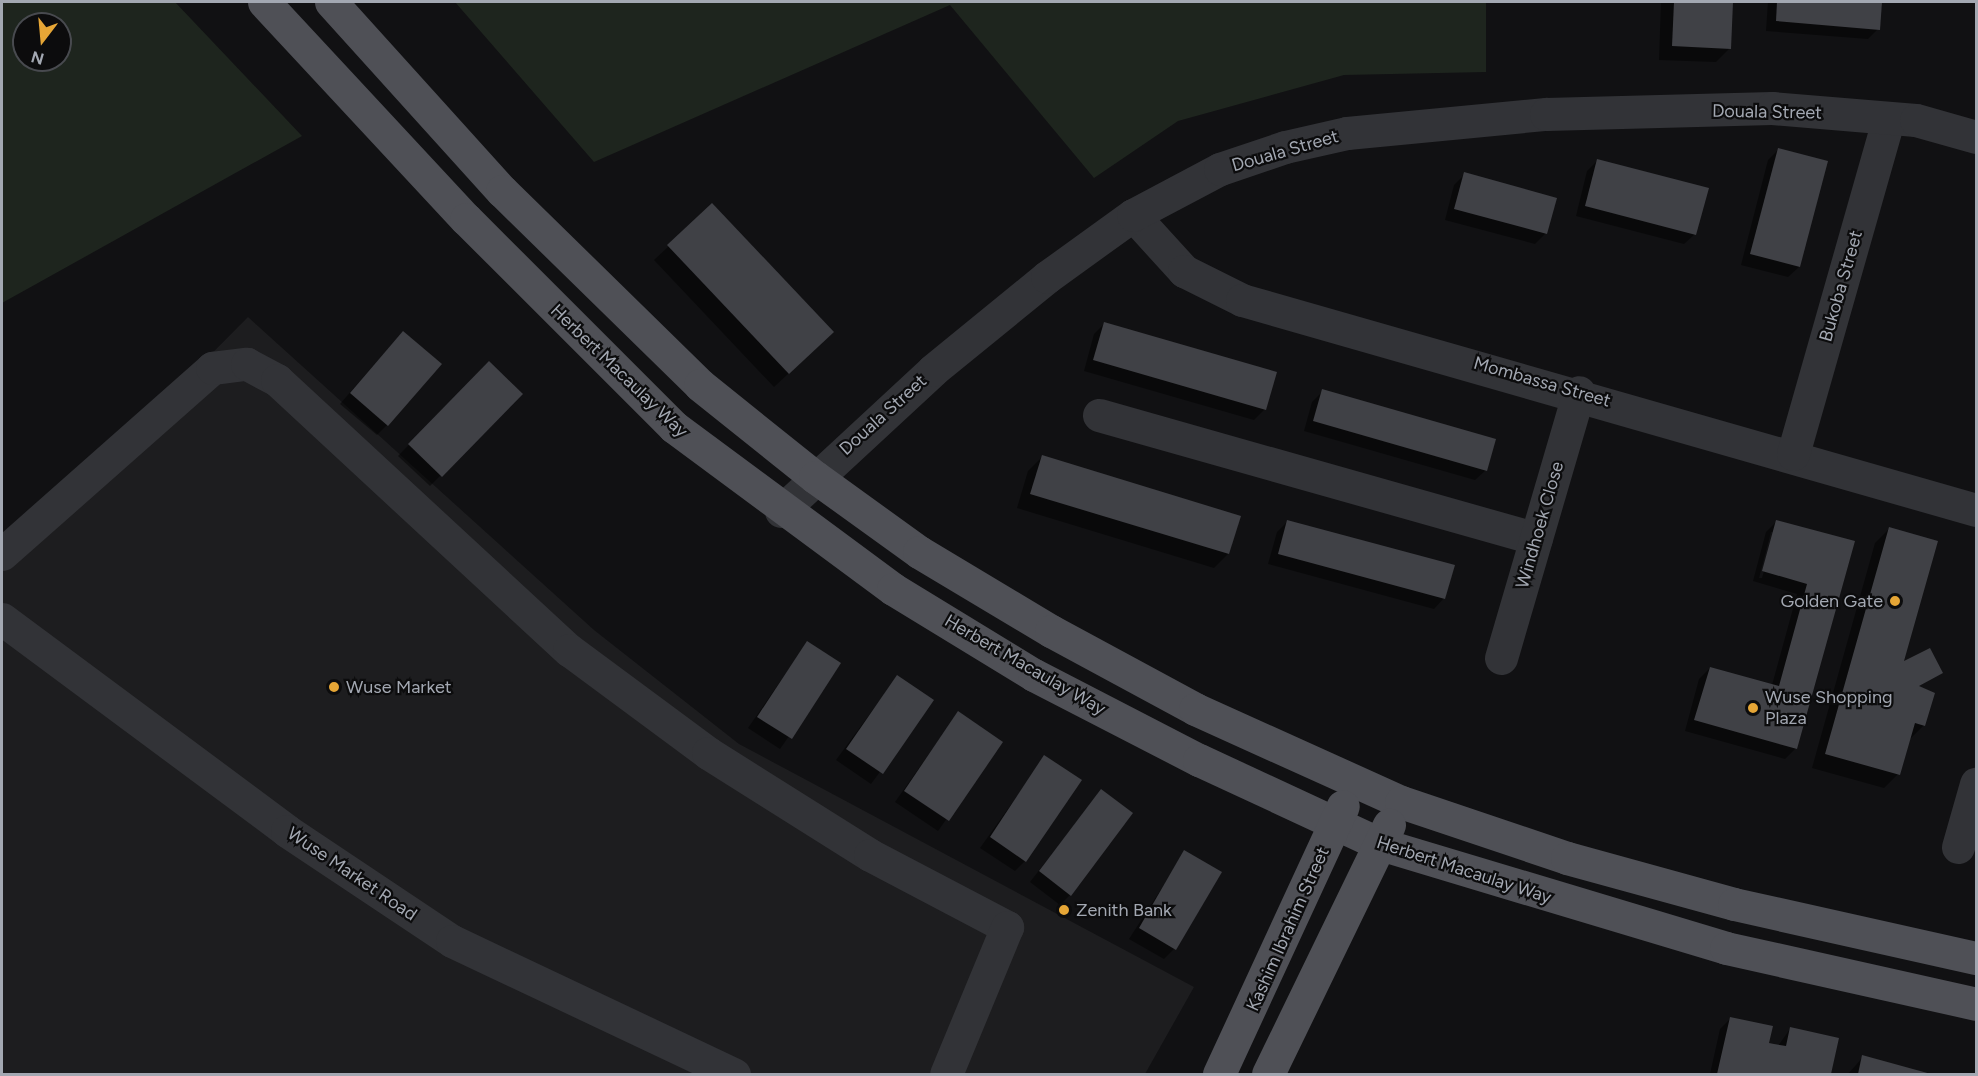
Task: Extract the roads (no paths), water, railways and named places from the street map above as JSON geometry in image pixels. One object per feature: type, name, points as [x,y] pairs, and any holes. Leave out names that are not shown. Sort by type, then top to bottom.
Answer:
[{"type":"main road","name":"Herbert Macaulay Way","points":[[264,2],[628,384],[782,511],[893,589],[1034,675],[1335,825],[1380,844],[1726,948],[1977,1004]]},
{"type":"main road","points":[[334,4],[598,290],[700,385],[815,477],[919,552],[1051,631],[1195,709],[1401,802],[1567,858],[1734,904],[1977,958]]},
{"type":"main road","name":"Kashim Ibrahim Street","points":[[1219,1074],[1354,782]]},
{"type":"main road","points":[[1268,1074],[1401,802]]},
{"type":"street","name":"Douala Street","points":[[782,511],[815,477],[933,370],[1133,215],[1220,169],[1347,133],[1545,114],[1772,108],[1889,117],[1977,137]]},
{"type":"street","name":"Bukoba Street","points":[[1793,454],[1889,117]]},
{"type":"street","name":"Mombassa Street","points":[[1133,215],[1184,271],[1242,300],[1579,392],[1977,510]]},
{"type":"street","points":[[2,554],[212,368],[247,364],[277,380],[569,650],[718,759],[870,855],[1006,927],[946,1074]]},
{"type":"street","name":"Windhoek Close","points":[[1501,658],[1579,392]]},
{"type":"street","points":[[1099,415],[1536,539]]},
{"type":"street","name":"Wuse Market Road","points":[[2,618],[287,831],[452,941],[735,1074]]},
{"type":"street","points":[[1958,847],[1977,784]]},
{"type":"place","name":"Golden Gate","points":[[1895,601]]},
{"type":"place","name":"Wuse Market","points":[[334,687]]},
{"type":"place","name":"Wuse Shopping Plaza","points":[[1753,708]]},
{"type":"place","name":"Zenith Bank","points":[[1064,910]]}]
